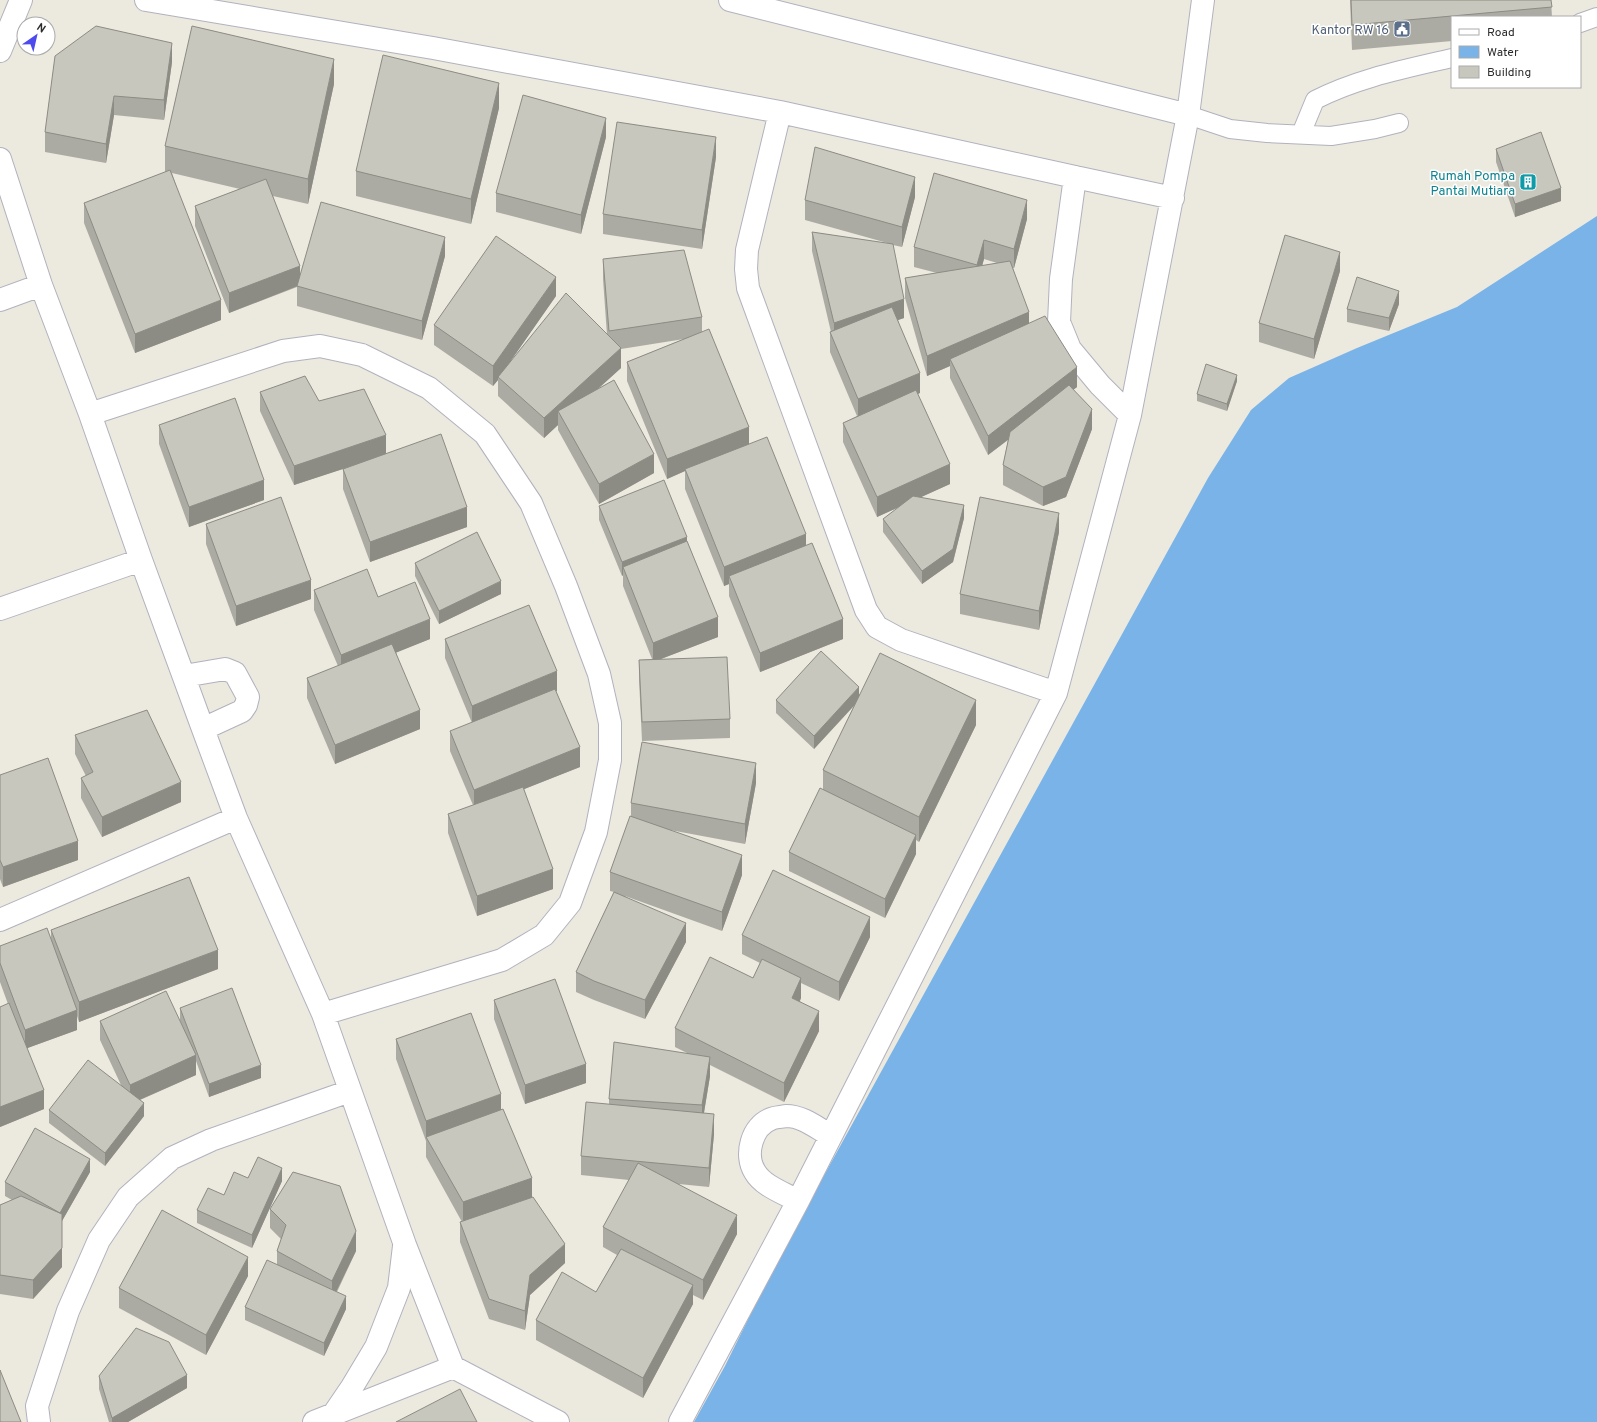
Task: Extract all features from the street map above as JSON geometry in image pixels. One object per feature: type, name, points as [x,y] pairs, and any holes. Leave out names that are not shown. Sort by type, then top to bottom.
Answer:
[{"type":"street","points":[[0,51],[21,0]]},
{"type":"street","points":[[146,0],[433,48],[780,112],[1075,178],[1173,198]]},
{"type":"street","points":[[730,0],[1188,115]]},
{"type":"street","points":[[680,1422],[798,1201],[1056,693],[1130,415],[1188,115],[1202,0]]},
{"type":"street","points":[[780,112],[748,250],[746,269],[748,288],[866,610],[877,627],[901,640],[1056,693]]},
{"type":"street","points":[[0,159],[41,285],[90,414],[140,560],[203,730],[236,818],[323,1014],[405,1244],[453,1367],[549,1420]]},
{"type":"street","points":[[1075,178],[1061,279],[1059,322],[1070,348],[1100,385],[1130,415]]},
{"type":"street","points":[[0,300],[41,285]]},
{"type":"street","points":[[90,414],[283,351],[320,346],[362,355],[428,388],[485,434],[531,503],[566,586],[599,674],[610,723],[610,760],[596,832],[570,903],[544,935],[502,960],[323,1014]]},
{"type":"street","points":[[0,609],[140,560]]},
{"type":"street","points":[[184,676],[226,669],[235,673],[248,697],[246,705],[242,711],[203,730]]},
{"type":"street","points":[[0,920],[236,818]]},
{"type":"street","points":[[39,1422],[37,1406],[68,1311],[99,1240],[128,1197],[172,1158],[211,1140],[350,1091]]},
{"type":"street","points":[[798,1201],[763,1181],[755,1172],[750,1162],[749,1153],[756,1133],[771,1119],[787,1116],[803,1119],[831,1136]]},
{"type":"street","points":[[323,1418],[352,1387],[376,1347],[399,1288],[405,1244]]},
{"type":"street","points":[[323,1418],[453,1367]]},
{"type":"lane","points":[[1581,23],[1597,17]]},
{"type":"lane","points":[[1301,134],[1315,100],[1332,91],[1377,76],[1451,58]]},
{"type":"lane","points":[[1188,115],[1230,129],[1267,133],[1331,136],[1375,129],[1399,123]]},
{"type":"water","points":[[1597,216],[1597,1422],[694,1422],[725,1366],[778,1259],[1208,478],[1251,410],[1289,378],[1457,307]]},
{"type":"building","points":[[1351,0],[1551,0],[1552,7],[1451,16],[1352,25]]},
{"type":"building","points":[[96,26],[172,43],[164,100],[114,96],[106,144],[45,132],[56,55]]},
{"type":"building","points":[[192,26],[334,59],[308,179],[165,146]]},
{"type":"building","points":[[383,55],[499,83],[471,199],[356,171]]},
{"type":"building","points":[[523,95],[606,118],[581,215],[496,193]]},
{"type":"building","points":[[617,122],[716,137],[702,230],[603,214]]},
{"type":"building","name":"Rumah Pompa Pantai Mutiara","points":[[1541,132],[1561,188],[1515,204],[1496,149]]},
{"type":"building","points":[[815,147],[915,177],[902,227],[805,200]]},
{"type":"building","points":[[170,170],[221,300],[135,334],[84,203]]},
{"type":"building","points":[[934,173],[1027,200],[1014,249],[984,240],[977,265],[914,247]]},
{"type":"building","points":[[266,179],[300,266],[229,293],[195,206]]},
{"type":"building","points":[[321,202],[445,237],[422,321],[297,286]]},
{"type":"building","points":[[812,232],[893,244],[904,299],[834,323]]},
{"type":"building","points":[[1285,235],[1340,252],[1314,339],[1259,323]]},
{"type":"building","points":[[496,236],[556,277],[493,366],[434,325]]},
{"type":"building","points":[[684,250],[702,317],[609,331],[603,259]]},
{"type":"building","points":[[1010,261],[1029,312],[927,356],[905,278]]},
{"type":"building","points":[[1357,277],[1399,291],[1389,318],[1347,309]]},
{"type":"building","points":[[566,293],[621,348],[544,418],[498,377]]},
{"type":"building","points":[[892,307],[920,373],[858,399],[830,332]]},
{"type":"building","points":[[1045,316],[1077,367],[988,436],[950,359]]},
{"type":"building","points":[[709,329],[749,427],[667,459],[627,362]]},
{"type":"building","points":[[1206,364],[1237,375],[1227,404],[1197,394]]},
{"type":"building","points":[[305,376],[319,401],[364,389],[386,435],[294,466],[260,392]]},
{"type":"building","points":[[614,380],[654,454],[599,484],[558,411]]},
{"type":"building","points":[[1069,385],[1092,409],[1066,477],[1043,487],[1003,465],[1010,432]]},
{"type":"building","points":[[916,390],[950,464],[877,497],[843,423]]},
{"type":"building","points":[[235,398],[264,480],[189,507],[159,425]]},
{"type":"building","points":[[441,434],[467,507],[370,542],[343,469]]},
{"type":"building","points":[[767,437],[806,534],[724,567],[685,469]]},
{"type":"building","points":[[664,480],[687,537],[622,562],[599,506]]},
{"type":"building","points":[[913,496],[964,505],[953,549],[922,571],[883,519]]},
{"type":"building","points":[[281,497],[311,580],[236,606],[206,524]]},
{"type":"building","points":[[980,497],[1059,513],[1039,611],[960,594]]},
{"type":"building","points":[[477,532],[501,581],[439,611],[415,563]]},
{"type":"building","points":[[687,541],[718,617],[653,643],[623,567]]},
{"type":"building","points":[[812,543],[843,619],[760,653],[729,576]]},
{"type":"building","points":[[367,569],[378,597],[415,582],[430,619],[341,655],[314,590]]},
{"type":"building","points":[[529,605],[557,671],[472,706],[445,639]]},
{"type":"building","points":[[392,644],[420,710],[335,745],[307,678]]},
{"type":"building","points":[[821,651],[859,687],[814,736],[776,700]]},
{"type":"building","points":[[880,653],[976,700],[919,817],[823,770]]},
{"type":"building","points":[[727,657],[730,719],[642,722],[639,660]]},
{"type":"building","points":[[555,689],[580,747],[474,790],[450,731]]},
{"type":"building","points":[[147,710],[181,782],[102,817],[81,778],[93,772],[75,735]]},
{"type":"building","points":[[642,742],[756,763],[745,824],[631,803]]},
{"type":"building","points":[[48,758],[78,841],[3,867],[0,860],[0,775]]},
{"type":"building","points":[[523,787],[553,869],[477,896],[448,814]]},
{"type":"building","points":[[820,788],[916,835],[885,899],[789,852]]},
{"type":"building","points":[[630,816],[742,855],[722,912],[610,872]]},
{"type":"building","points":[[773,870],[870,917],[839,982],[742,935]]},
{"type":"building","points":[[189,877],[218,950],[79,1002],[51,930]]},
{"type":"building","points":[[614,892],[686,923],[645,1000],[594,981],[576,972]]},
{"type":"building","points":[[47,928],[77,1010],[25,1030],[0,963],[0,946]]},
{"type":"building","points":[[710,957],[753,978],[762,959],[801,978],[792,998],[819,1011],[784,1083],[675,1028]]},
{"type":"building","points":[[555,979],[586,1064],[525,1085],[494,1000]]},
{"type":"building","points":[[232,988],[261,1065],[209,1084],[180,1008]]},
{"type":"building","points":[[166,991],[196,1055],[130,1085],[100,1021]]},
{"type":"building","points":[[9,1003],[44,1090],[0,1107],[0,1007]]},
{"type":"building","points":[[471,1013],[501,1094],[426,1121],[396,1039]]},
{"type":"building","points":[[614,1042],[710,1057],[702,1105],[609,1099]]},
{"type":"building","points":[[88,1060],[144,1103],[105,1153],[49,1110]]},
{"type":"building","points":[[586,1102],[714,1114],[709,1168],[581,1156]]},
{"type":"building","points":[[503,1109],[532,1178],[463,1202],[426,1137]]},
{"type":"building","points":[[35,1128],[90,1159],[60,1213],[5,1182]]},
{"type":"building","points":[[258,1157],[282,1168],[252,1235],[197,1210],[208,1188],[224,1195],[234,1172],[248,1178]]},
{"type":"building","points":[[638,1163],[737,1215],[703,1280],[603,1227]]},
{"type":"building","points":[[293,1172],[340,1186],[356,1231],[332,1281],[277,1251],[286,1225],[270,1209]]},
{"type":"building","points":[[21,1196],[62,1214],[62,1248],[33,1280],[0,1275],[0,1205]]},
{"type":"building","points":[[533,1197],[565,1244],[530,1275],[525,1311],[489,1299],[460,1222]]},
{"type":"building","points":[[162,1210],[248,1257],[206,1335],[119,1288]]},
{"type":"building","points":[[621,1249],[693,1285],[643,1378],[536,1320],[562,1272],[596,1292]]},
{"type":"building","points":[[267,1260],[346,1296],[324,1343],[245,1307]]},
{"type":"building","points":[[136,1328],[169,1342],[187,1375],[112,1418],[99,1376]]},
{"type":"building","points":[[0,1370],[21,1422],[0,1422]]},
{"type":"building","points":[[460,1389],[477,1422],[396,1422]]},
{"type":"place","name":"Kantor RW 16","points":[[1402,29]]},
{"type":"place","name":"Rumah Pompa Pantai Mutiara","points":[[1528,182]]}]
